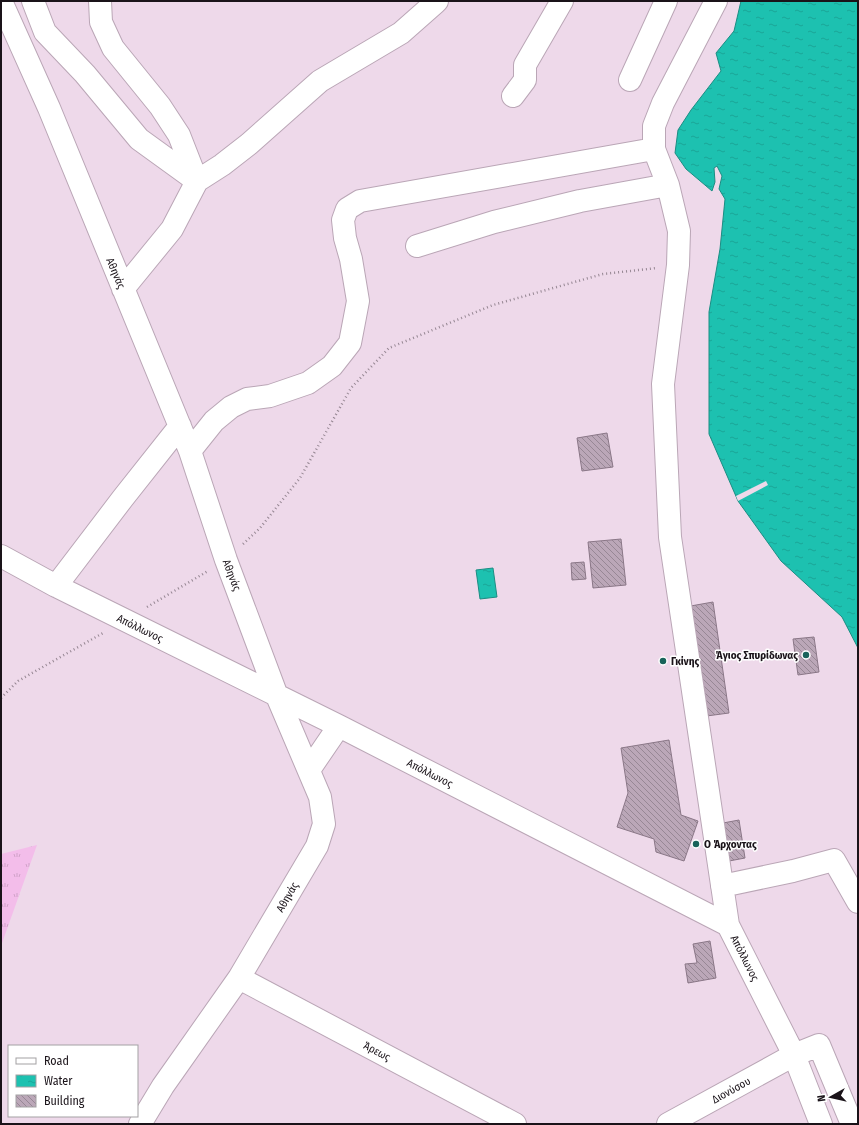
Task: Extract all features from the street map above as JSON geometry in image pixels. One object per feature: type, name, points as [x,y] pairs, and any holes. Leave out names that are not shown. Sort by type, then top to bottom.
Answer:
[{"type":"street","name":"Αθηνάς","points":[[1,1],[49,108],[190,451],[226,560],[277,696],[320,797],[324,824],[317,846],[240,978],[163,1086],[140,1124]]},
{"type":"street","points":[[33,1],[45,32],[85,74],[139,139],[197,181]]},
{"type":"street","points":[[100,1],[101,22],[113,48],[160,106],[179,135],[197,181]]},
{"type":"street","points":[[124,290],[172,229],[197,181],[222,165],[249,144],[320,80],[401,33],[437,1]]},
{"type":"street","points":[[513,96],[525,80],[525,65],[562,1]]},
{"type":"street","points":[[630,80],[666,1]]},
{"type":"street","points":[[716,1],[663,104],[654,126],[654,149],[668,185],[679,230],[678,265],[664,384],[670,537],[728,925]]},
{"type":"street","points":[[190,451],[214,421],[231,407],[247,399],[270,396],[308,384],[332,366],[350,343],[358,301],[343,220],[347,209],[360,201],[654,149]]},
{"type":"street","points":[[416,246],[494,222],[580,202],[668,185]]},
{"type":"street","points":[[56,586],[180,426]]},
{"type":"street","name":"Απόλλωνος","points":[[1,556],[56,586],[339,726],[728,925],[794,1055],[821,1124]]},
{"type":"street","points":[[309,770],[339,726]]},
{"type":"street","points":[[722,886],[793,871],[834,860],[858,902]]},
{"type":"street","name":"Άρεως","points":[[240,978],[515,1124]]},
{"type":"street","name":"Διονύσου","points":[[668,1124],[794,1055],[819,1046],[852,1124]]},
{"type":"path","points":[[1,698],[18,681],[125,621],[226,560],[260,528],[300,478],[351,388],[389,348],[493,305],[603,274],[678,265]]},
{"type":"green space","points":[[37,845],[1,946],[1,854]]},
{"type":"water","points":[[741,1],[858,1],[858,648],[842,617],[781,561],[738,501],[709,434],[709,312],[720,249],[725,199],[719,189],[722,176],[717,166],[714,168],[715,182],[712,191],[686,169],[675,153],[678,130],[691,110],[721,71],[716,53],[734,31]]},
{"type":"water","points":[[493,568],[497,597],[480,599],[476,570]]},
{"type":"pier","points":[[766,481],[768,485],[738,501],[736,496]]},
{"type":"building","points":[[607,433],[613,467],[582,471],[577,438]]},
{"type":"building","points":[[621,539],[626,585],[593,588],[588,542]]},
{"type":"building","points":[[584,562],[586,579],[572,580],[571,563]]},
{"type":"building","points":[[713,602],[729,713],[699,717],[685,607]]},
{"type":"building","name":"Άγιος Σπυρίδωνας","points":[[814,637],[819,672],[798,675],[793,639]]},
{"type":"building","points":[[669,740],[681,815],[698,821],[684,861],[656,852],[654,839],[617,827],[628,793],[621,748]]},
{"type":"building","points":[[739,820],[745,858],[729,861],[723,823]]},
{"type":"building","points":[[710,941],[716,978],[688,983],[685,964],[697,963],[693,944]]},
{"type":"place","name":"Άγιος Σπυρίδωνας","points":[[806,655]]},
{"type":"place","name":"Γκίνης","points":[[663,661]]},
{"type":"place","name":"Ο Άρχοντας","points":[[696,844]]}]
